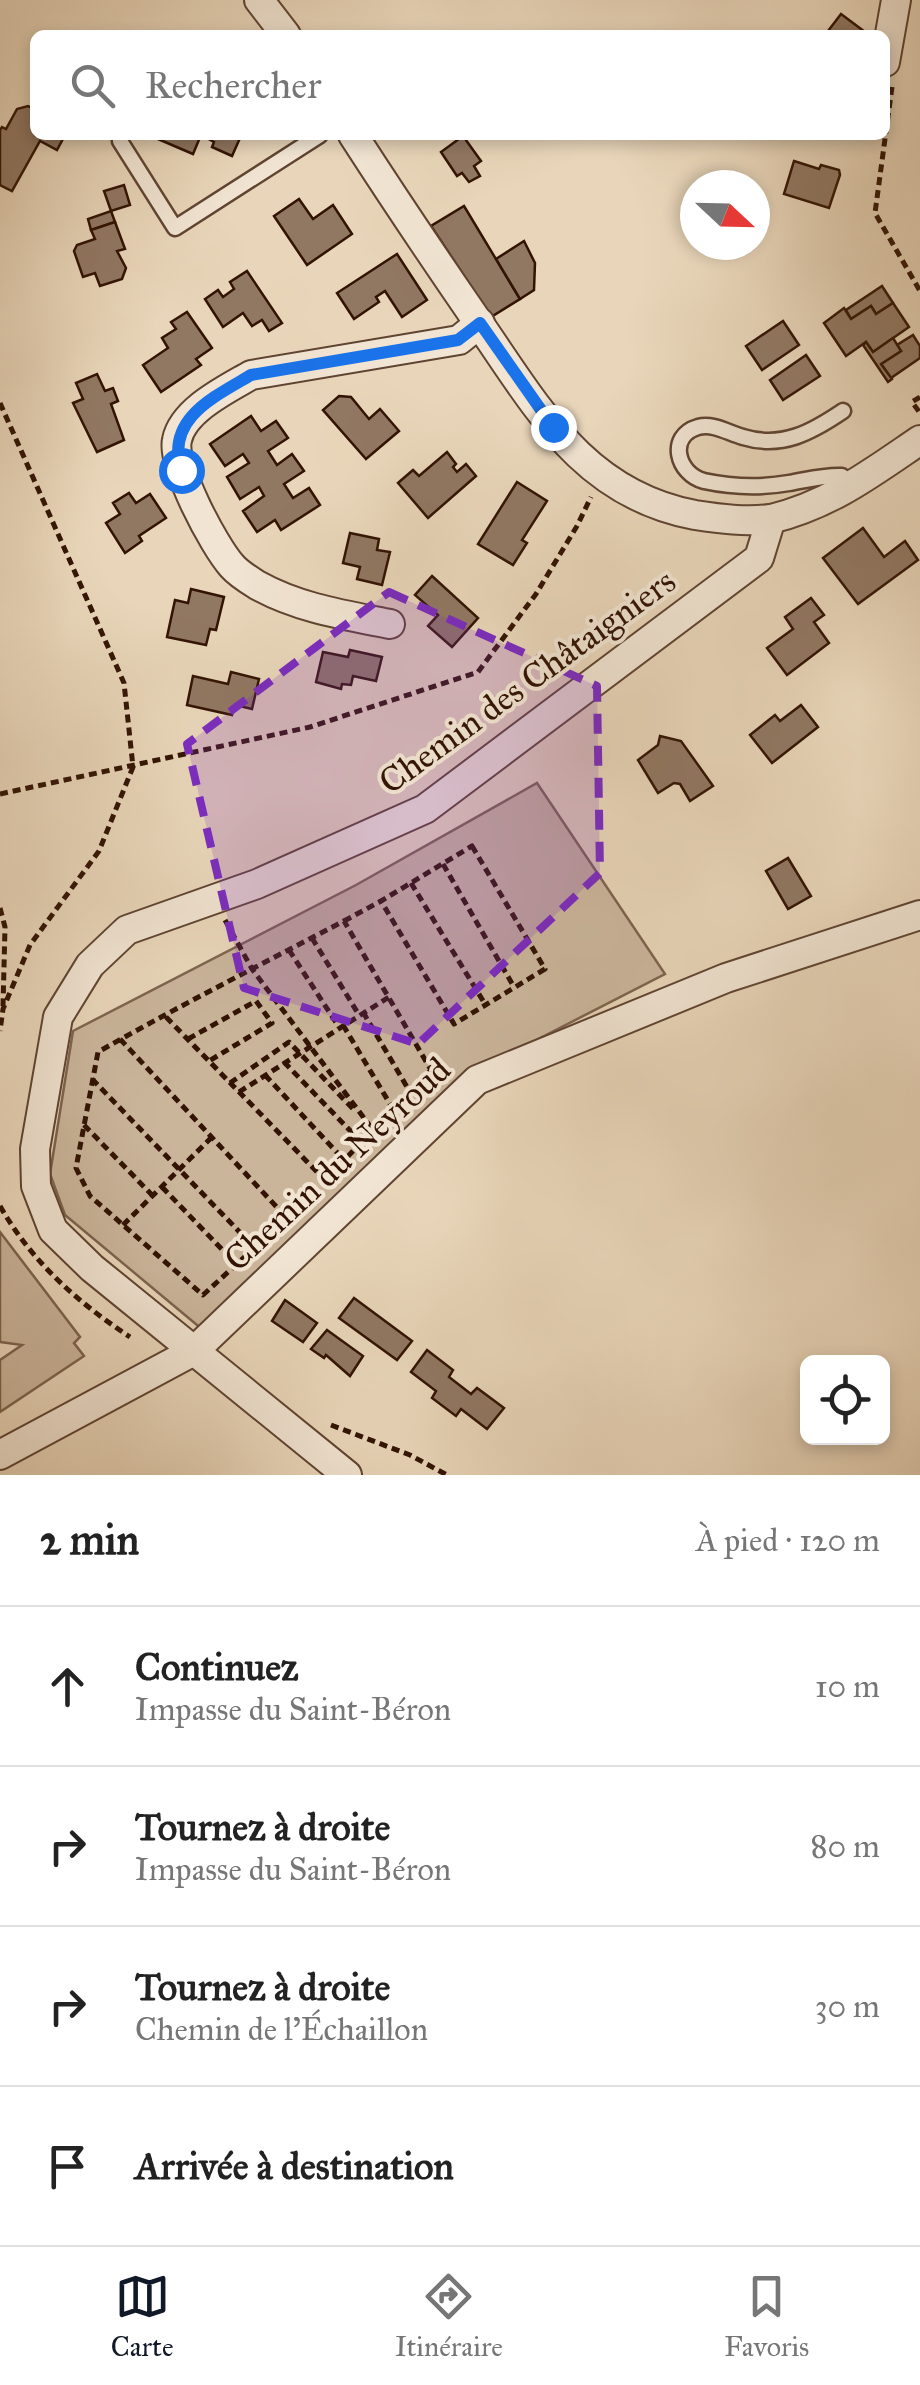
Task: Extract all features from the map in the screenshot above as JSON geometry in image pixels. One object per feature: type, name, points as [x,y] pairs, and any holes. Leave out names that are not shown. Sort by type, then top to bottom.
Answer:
[{"type":"street","points":[[259,0],[282,30]]},
{"type":"street","points":[[890,59],[896,0]]},
{"type":"street","points":[[357,140],[553,427],[600,476],[622,490],[661,507],[732,520],[771,519],[808,510],[920,440]]},
{"type":"street","points":[[390,624],[303,606],[254,583],[232,565],[181,470],[177,439],[188,419],[251,375],[458,340],[480,323]]},
{"type":"street","name":"Chemin des Châtaigniers","points":[[346,1475],[92,1268],[53,1230],[36,1186],[36,1149],[58,1016],[90,965],[127,930],[257,884],[425,810],[759,558],[771,519]]},
{"type":"street","name":"Chemin du Neyroud","points":[[0,1455],[194,1351],[477,1080],[726,978],[920,915]]},
{"type":"lane","points":[[120,141],[176,228],[312,140]]},
{"type":"lane","points":[[843,411],[812,432],[776,442],[757,441],[706,426],[693,428],[679,444],[678,458],[698,480],[717,484],[767,486],[842,476],[851,486]]},
{"type":"path","points":[[882,140],[875,213],[920,291]]},
{"type":"path","points":[[920,397],[912,402],[920,412]]},
{"type":"path","points":[[0,402],[124,683],[134,767],[99,851],[30,945],[2,1009]]},
{"type":"path","points":[[0,794],[310,727],[478,672],[536,594],[577,526],[600,476]]},
{"type":"path","points":[[120,1039],[288,1218],[203,1294],[90,1196],[76,1168],[98,1052],[120,1039],[164,1015],[381,902],[472,846],[545,969],[454,1024],[381,902]]},
{"type":"path","points":[[443,864],[514,988]]},
{"type":"path","points":[[412,883],[486,1005]]},
{"type":"path","points":[[215,899],[252,969],[373,1130]]},
{"type":"path","points":[[0,908],[0,1031]]},
{"type":"path","points":[[164,1015],[325,1180],[431,1070],[344,921]]},
{"type":"path","points":[[312,938],[410,1092]]},
{"type":"path","points":[[289,950],[393,1109]]},
{"type":"path","points":[[239,1092],[389,997]]},
{"type":"path","points":[[188,1040],[256,1001],[272,1023],[209,1061]]},
{"type":"path","points":[[230,1082],[289,1042],[373,1130]]},
{"type":"path","points":[[284,1062],[361,1142]]},
{"type":"path","points":[[265,1075],[344,1160]]},
{"type":"path","points":[[92,1079],[255,1248]]},
{"type":"path","points":[[84,1125],[153,1196]]},
{"type":"path","points":[[123,1225],[212,1137]]},
{"type":"path","points":[[162,1187],[237,1264]]},
{"type":"path","points":[[328,1424],[410,1455],[448,1475]]},
{"type":"highlighted area","points":[[389,592],[597,686],[600,873],[418,1044],[244,988],[187,744]]},
{"type":"shaded area","points":[[537,783],[665,974],[472,1073],[203,1330],[65,1215],[50,1174],[73,1031],[356,885]]},
{"type":"shaded area","points":[[0,1232],[80,1337],[74,1343],[84,1356],[0,1412],[0,1360],[22,1345],[0,1342]]},
{"type":"building","points":[[841,14],[862,30],[829,30]]},
{"type":"building","points":[[30,107],[30,140],[62,140],[57,150],[40,141],[12,191],[0,185],[0,130],[6,129],[17,109]]},
{"type":"building","points":[[160,140],[199,140],[193,154]]},
{"type":"building","points":[[210,140],[239,140],[232,156],[212,147],[214,142]]},
{"type":"building","points":[[458,140],[466,140],[481,161],[474,166],[480,176],[469,182],[462,173],[457,176],[441,152]]},
{"type":"building","points":[[794,161],[839,170],[829,208],[784,194]]},
{"type":"building","points":[[124,185],[130,205],[111,211],[104,191]]},
{"type":"building","points":[[299,199],[313,219],[333,205],[352,234],[307,265],[274,216]]},
{"type":"building","points":[[464,206],[520,299],[491,317],[431,226]]},
{"type":"building","points":[[111,211],[115,222],[91,230],[88,219]]},
{"type":"building","points":[[115,222],[125,249],[117,251],[126,268],[122,279],[100,286],[95,273],[83,277],[74,251],[77,245],[95,239],[91,230]]},
{"type":"building","points":[[524,241],[535,263],[534,290],[520,299],[496,259]]},
{"type":"building","points":[[397,254],[427,300],[402,317],[385,291],[376,297],[379,302],[354,319],[337,293]]},
{"type":"building","points":[[247,271],[282,323],[269,331],[262,320],[252,326],[243,313],[223,327],[205,299],[218,290],[223,297],[234,289],[230,282]]},
{"type":"building","points":[[882,286],[893,303],[876,314],[871,306],[851,319],[846,310]]},
{"type":"building","points":[[893,303],[909,327],[873,352],[866,342],[846,356],[824,323],[844,308],[851,319],[871,306],[876,314]]},
{"type":"building","points":[[187,312],[212,348],[196,359],[201,365],[161,392],[143,365],[168,348],[162,338],[176,329],[171,322]]},
{"type":"building","points":[[783,321],[799,345],[762,370],[746,346]]},
{"type":"building","points":[[913,335],[920,346],[920,358],[891,378],[881,364],[901,351],[897,345]]},
{"type":"building","points":[[893,338],[901,351],[881,364],[892,379],[888,382],[863,345],[866,342],[873,352]]},
{"type":"building","points":[[806,355],[820,376],[783,400],[770,380]]},
{"type":"building","points":[[97,374],[105,391],[113,388],[118,401],[111,404],[124,440],[97,452],[73,403],[83,399],[76,383]]},
{"type":"building","points":[[339,396],[351,397],[369,419],[380,409],[399,431],[366,459],[323,410]]},
{"type":"building","points":[[251,416],[261,431],[276,421],[288,438],[268,451],[277,465],[292,454],[304,471],[284,484],[293,498],[309,488],[320,505],[281,530],[275,520],[257,532],[243,511],[264,496],[259,487],[240,499],[227,477],[249,463],[243,454],[225,466],[210,444]]},
{"type":"building","points":[[447,452],[457,472],[466,464],[476,476],[428,518],[398,483],[413,470],[419,476]]},
{"type":"building","points":[[517,482],[547,501],[522,540],[527,543],[513,565],[478,544]]},
{"type":"building","points":[[129,493],[136,503],[150,494],[166,518],[139,536],[142,541],[125,553],[106,523],[120,514],[113,503]]},
{"type":"building","points":[[863,528],[884,557],[905,541],[918,560],[858,604],[823,558]]},
{"type":"building","points":[[350,533],[379,539],[377,550],[390,552],[382,585],[357,579],[360,567],[343,563]]},
{"type":"building","points":[[432,576],[478,618],[452,647],[428,626],[438,615],[415,595]]},
{"type":"building","points":[[191,589],[224,597],[216,630],[210,629],[206,645],[167,637],[175,600],[188,603]]},
{"type":"building","points":[[811,598],[824,615],[814,622],[829,643],[787,675],[767,648],[793,629],[785,617]]},
{"type":"building","points":[[350,650],[382,657],[376,681],[353,676],[351,685],[342,684],[341,689],[316,682],[323,652],[348,657]]},
{"type":"building","points":[[231,672],[259,679],[252,709],[235,705],[232,715],[187,705],[193,676],[228,684]]},
{"type":"building","points":[[801,705],[818,727],[772,763],[750,735],[775,715],[780,721]]},
{"type":"building","points":[[660,736],[681,741],[713,786],[690,801],[680,784],[674,783],[658,793],[638,760],[658,745]]},
{"type":"building","points":[[788,858],[811,896],[788,909],[766,871]]},
{"type":"building","points":[[354,1298],[412,1341],[397,1360],[339,1318]]},
{"type":"building","points":[[285,1300],[317,1323],[303,1342],[272,1321]]},
{"type":"building","points":[[327,1330],[363,1356],[350,1376],[326,1355],[324,1358],[311,1349]]},
{"type":"building","points":[[427,1350],[453,1370],[449,1377],[471,1394],[477,1388],[504,1408],[487,1429],[461,1409],[456,1416],[432,1398],[436,1391],[411,1372]]},
{"type":"route","points":[[181,470],[176,455],[177,439],[188,419],[251,375],[458,340],[480,323],[553,427]]}]
